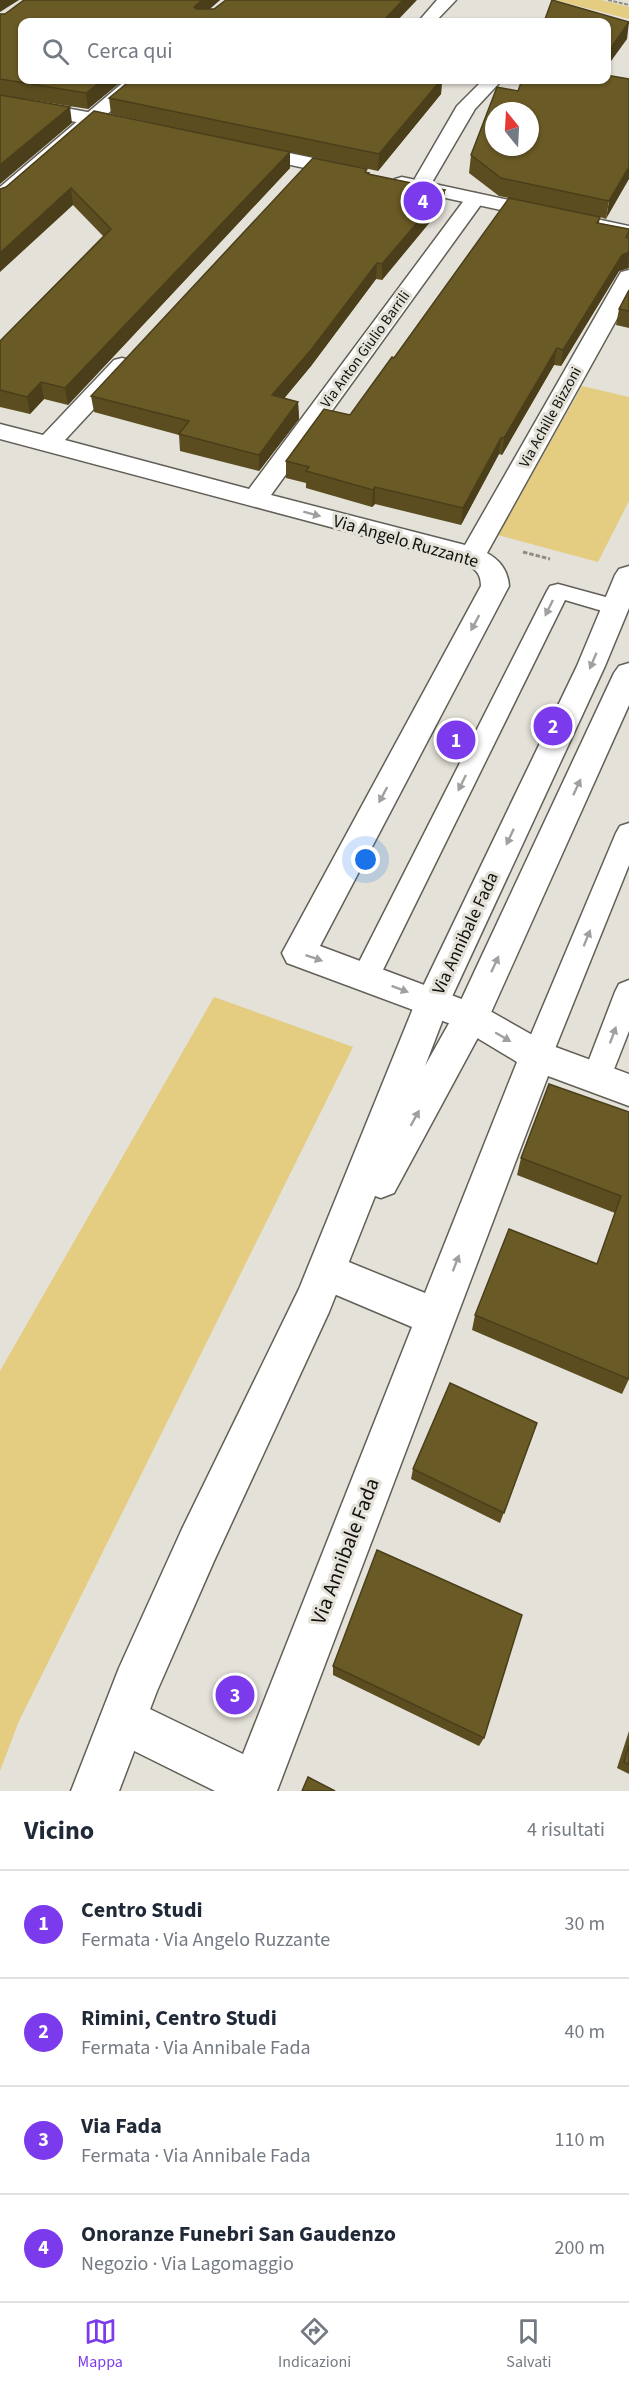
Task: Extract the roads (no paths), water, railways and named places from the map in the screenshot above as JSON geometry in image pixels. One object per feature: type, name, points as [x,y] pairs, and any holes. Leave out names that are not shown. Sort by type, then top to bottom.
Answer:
[{"type":"street","points":[[430,18],[447,0]]},
{"type":"street","points":[[0,198],[132,84]]},
{"type":"street","points":[[420,187],[467,106],[489,84]]},
{"type":"street","points":[[0,102],[147,129]]},
{"type":"street","points":[[225,146],[629,232]]},
{"type":"street","points":[[293,181],[309,164]]},
{"type":"street","name":"Via Anton Giulio Barrili","points":[[255,499],[475,200]]},
{"type":"street","name":"Via Achille Bizzoni","points":[[472,556],[629,278]]},
{"type":"street","points":[[48,444],[138,348]]},
{"type":"street","name":"Via Angelo Ruzzante","points":[[0,431],[482,560],[496,578],[495,586],[299,953],[366,976],[471,1017],[537,1056],[613,1084]]},
{"type":"street","name":"Via Annibale Fada","points":[[322,1285],[433,1002],[591,666],[629,575]]},
{"type":"street","name":"Via Annibale Fada","points":[[95,1791],[198,1545],[322,1285],[471,1017],[628,677]]},
{"type":"street","name":"Via Annibale Fada","points":[[123,1720],[254,1788],[537,1056]]},
{"type":"street","points":[[322,1285],[435,1317]]},
{"type":"lane","points":[[366,976],[558,591],[616,607]]},
{"type":"lane","points":[[537,1056],[629,833]]},
{"type":"lane","points":[[613,1084],[629,992]]},
{"type":"place","name":"Onoranze Funebri San Gaudenzo","points":[[423,201]]},
{"type":"place","name":"Rimini, Centro Studi","points":[[553,726]]},
{"type":"place","name":"Centro Studi","points":[[456,740]]},
{"type":"place","name":"Via Fada","points":[[235,1695]]}]
